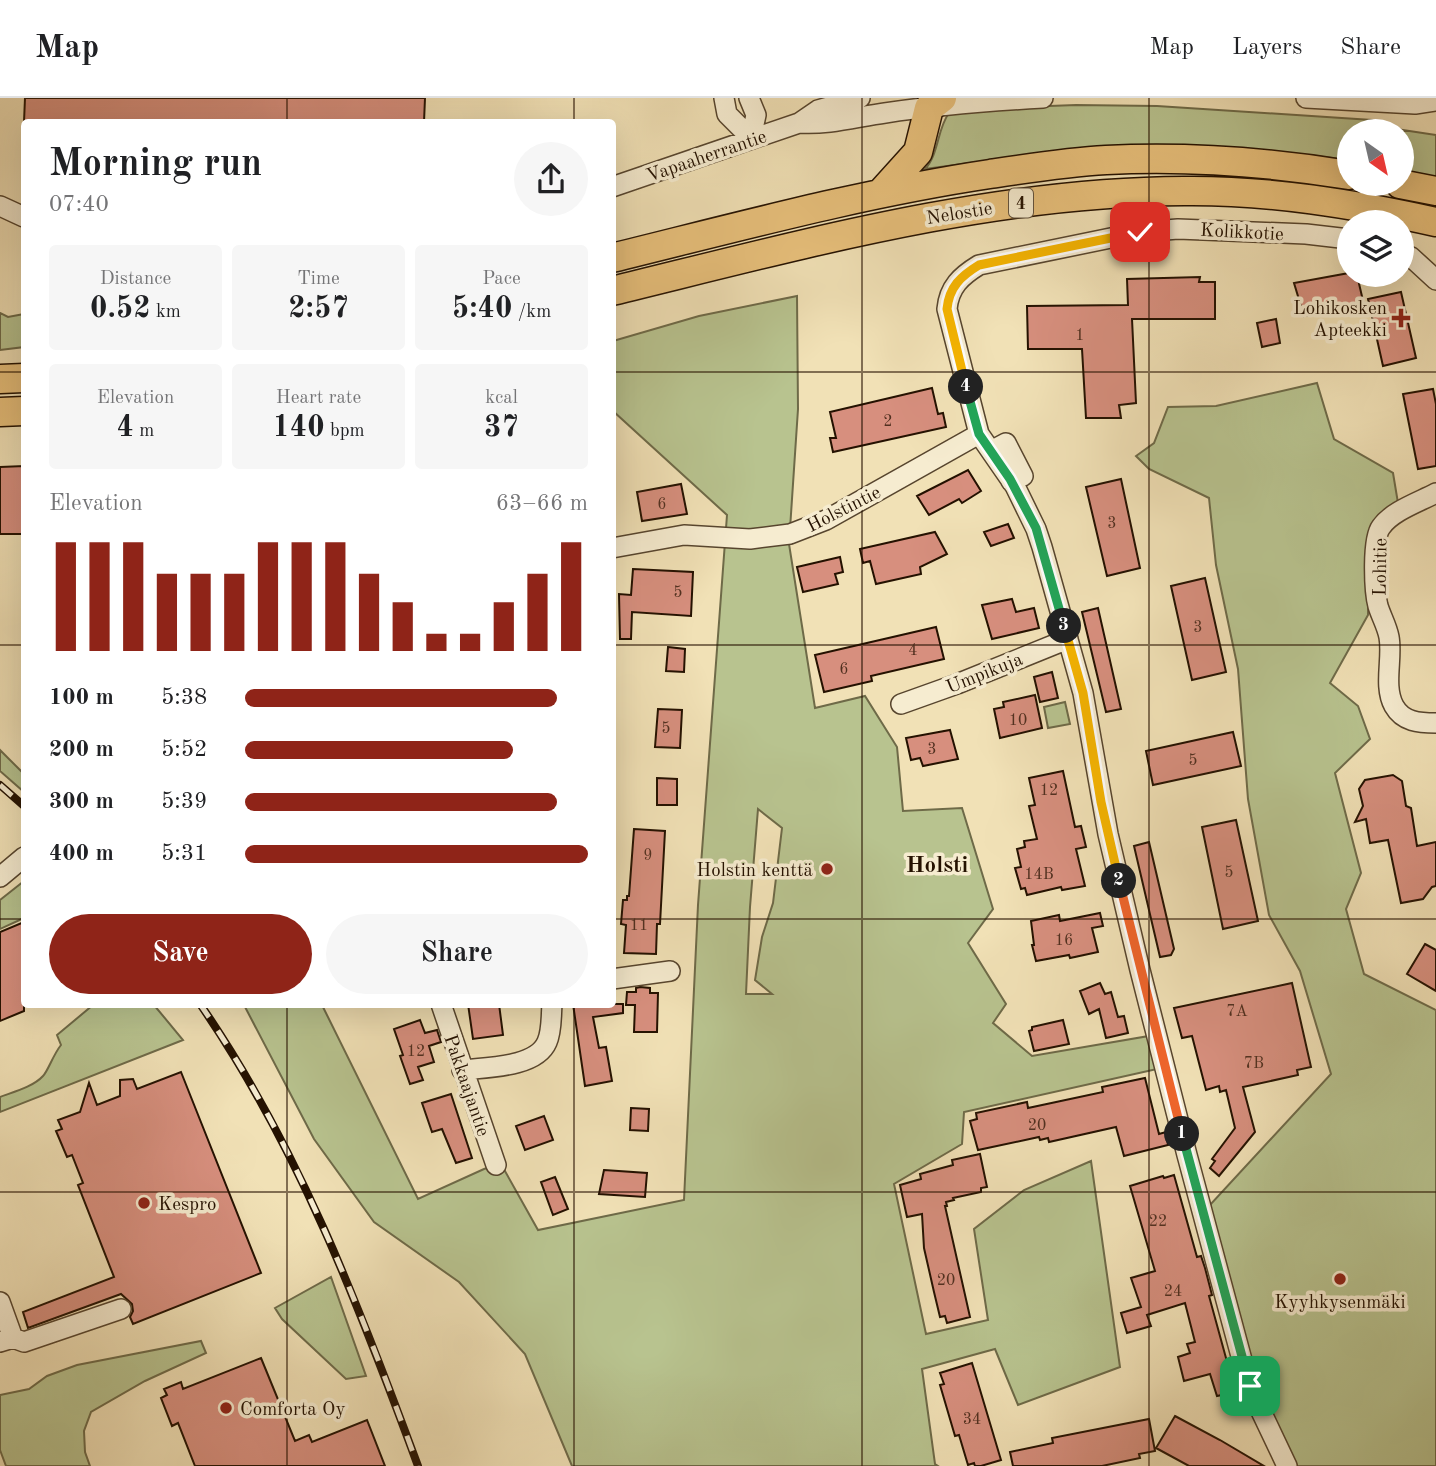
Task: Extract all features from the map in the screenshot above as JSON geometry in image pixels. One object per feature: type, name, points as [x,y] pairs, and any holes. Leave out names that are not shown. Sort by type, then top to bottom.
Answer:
[{"type":"highway","points":[[881,193],[918,152],[936,103]]},
{"type":"highway","name":"Nelostie","points":[[616,257],[881,193],[1033,167],[1104,160],[1183,158],[1272,164],[1337,173]]},
{"type":"highway","points":[[1414,187],[1436,191]]},
{"type":"highway","name":"Nelostie","points":[[616,290],[870,228],[967,210],[1112,194],[1186,191],[1256,194],[1381,210],[1436,222]]},
{"type":"highway","points":[[0,379],[21,378]]},
{"type":"highway","points":[[0,412],[21,411]]},
{"type":"street","points":[[724,98],[727,114],[751,138]]},
{"type":"street","points":[[749,98],[756,116],[751,138]]},
{"type":"street","name":"Vapaaherrantie","points":[[616,186],[799,123],[818,110],[860,98]]},
{"type":"street","name":"Vapaaherrantie","points":[[799,123],[821,125],[936,103],[1043,98]]},
{"type":"street","points":[[1306,98],[1415,104],[1436,102]]},
{"type":"street","points":[[1415,104],[1436,116]]},
{"type":"street","points":[[0,206],[21,204]]},
{"type":"street","points":[[0,206],[21,216]]},
{"type":"street","name":"Kolikkotie","points":[[1287,1466],[1250,1386],[1187,1155],[1108,834],[1083,693],[1036,528],[1011,481],[979,434],[947,309],[954,285],[979,265],[1140,232],[1178,229],[1337,238]]},
{"type":"street","points":[[1414,260],[1436,280]]},
{"type":"street","name":"Holstintie","points":[[616,547],[684,535],[750,539],[800,530],[826,520],[979,434]]},
{"type":"street","name":"Lohitie","points":[[1436,493],[1391,518],[1380,527],[1375,541],[1377,604],[1389,636],[1390,696],[1395,708],[1405,718],[1416,723],[1436,723]]},
{"type":"street","name":"Umpikuja","points":[[901,704],[1068,639]]},
{"type":"street","points":[[0,877],[21,860]]},
{"type":"street","points":[[616,978],[670,971]]},
{"type":"street","name":"Pakkaajantie","points":[[442,1008],[496,1165]]},
{"type":"street","points":[[462,1070],[518,1063],[541,1052],[547,1043],[552,1008]]},
{"type":"street","points":[[0,1302],[7,1340],[24,1342],[121,1309]]},
{"type":"green space","points":[[1157,106],[1357,119],[1337,119],[1337,159],[1180,145],[1030,155],[925,169],[933,156],[949,113],[995,108]]},
{"type":"green space","points":[[1414,132],[1436,135],[1436,177],[1414,172]]},
{"type":"green space","points":[[797,296],[798,409],[789,544],[815,708],[865,696],[897,747],[903,811],[962,808],[993,909],[968,943],[1006,1004],[993,1023],[1032,1056],[1149,1036],[1157,1069],[964,1112],[962,1144],[894,1184],[926,1334],[988,1320],[974,1229],[1024,1190],[1091,1161],[1120,1367],[1018,1405],[995,1349],[922,1369],[935,1464],[938,1466],[572,1466],[525,1354],[459,1282],[374,1222],[314,1139],[246,1008],[323,1008],[418,1199],[501,1164],[538,1230],[684,1200],[698,905],[727,515],[616,414],[616,340],[699,316]],"holes":[[[758,809],[782,828],[773,903],[762,937],[755,980],[772,994],[746,994]]]},
{"type":"green space","points":[[0,313],[8,317],[21,315],[21,347],[0,350]]},
{"type":"green space","points":[[1317,383],[1334,439],[1393,473],[1398,503],[1369,546],[1368,615],[1330,683],[1358,706],[1370,739],[1335,773],[1361,873],[1346,909],[1364,974],[1436,1010],[1436,1466],[1294,1466],[1256,1381],[1209,1206],[1331,1074],[1300,971],[1269,915],[1248,799],[1238,669],[1216,565],[1209,498],[1149,469],[1136,456],[1154,443],[1168,407],[1216,406]]},
{"type":"green space","points":[[1065,702],[1070,724],[1048,728],[1044,707]]},
{"type":"green space","points":[[0,750],[21,771],[21,789],[0,771]]},
{"type":"green space","points":[[21,883],[21,919],[0,929],[0,900]]},
{"type":"green space","points":[[89,1008],[156,1008],[183,1040],[0,1112],[0,1097],[28,1086],[43,1076],[61,1045],[57,1035]]},
{"type":"green space","points":[[331,1277],[366,1376],[346,1379],[282,1319],[275,1308]]},
{"type":"green space","points":[[201,1341],[206,1353],[145,1381],[91,1412],[84,1431],[85,1452],[90,1466],[6,1466],[0,1450],[0,1395],[29,1389],[47,1376],[77,1365]]},
{"type":"building","points":[[25,98],[425,98],[424,119],[24,119]]},
{"type":"building","points":[[1337,275],[1337,287],[1360,287],[1364,305],[1304,316],[1294,283]]},
{"type":"building","points":[[1200,277],[1199,282],[1215,282],[1215,319],[1132,319],[1136,403],[1119,405],[1121,418],[1086,418],[1082,349],[1028,349],[1027,306],[1128,305],[1127,279]]},
{"type":"building","points":[[1401,292],[1416,358],[1383,366],[1368,299]]},
{"type":"building","points":[[1276,319],[1280,343],[1262,347],[1257,323]]},
{"type":"building","points":[[932,388],[938,414],[943,413],[946,427],[833,452],[830,438],[836,438],[830,412]]},
{"type":"building","points":[[1433,389],[1436,404],[1436,466],[1418,469],[1403,394]]},
{"type":"building","points":[[21,466],[21,534],[0,534],[0,467]]},
{"type":"building","points":[[968,470],[981,491],[962,503],[959,499],[929,515],[917,496]]},
{"type":"building","points":[[1121,479],[1140,568],[1107,576],[1086,487]]},
{"type":"building","points":[[681,484],[687,514],[642,521],[637,492]]},
{"type":"building","points":[[1008,524],[1014,538],[991,546],[984,532]]},
{"type":"building","points":[[935,532],[947,554],[920,567],[921,574],[876,584],[870,561],[863,563],[860,549]]},
{"type":"building","points":[[840,557],[843,572],[835,574],[838,584],[803,592],[797,567]]},
{"type":"building","points":[[633,569],[693,572],[691,616],[632,612],[631,639],[620,639],[619,594],[631,595]]},
{"type":"building","points":[[1205,578],[1226,672],[1192,680],[1171,586]]},
{"type":"building","points":[[1012,599],[1016,612],[1034,608],[1039,628],[992,639],[982,605]]},
{"type":"building","points":[[1098,608],[1121,709],[1106,712],[1082,612]]},
{"type":"building","points":[[936,627],[944,659],[871,676],[872,681],[824,692],[815,655]]},
{"type":"building","points":[[668,647],[685,649],[684,672],[666,671]]},
{"type":"building","points":[[1052,672],[1058,698],[1040,702],[1034,677]]},
{"type":"building","points":[[1035,695],[1042,728],[1000,738],[994,709],[1004,707],[1003,702]]},
{"type":"building","points":[[658,709],[682,710],[680,748],[655,747]]},
{"type":"building","points":[[950,730],[958,759],[923,766],[920,758],[911,760],[906,738]]},
{"type":"building","points":[[1233,732],[1241,766],[1153,785],[1146,751]]},
{"type":"building","points":[[1063,771],[1075,827],[1081,826],[1086,847],[1076,849],[1085,886],[1062,890],[1061,887],[1027,895],[1025,888],[1021,889],[1015,868],[1021,867],[1017,849],[1025,847],[1024,841],[1037,839],[1029,806],[1035,805],[1029,778]]},
{"type":"building","points":[[1393,775],[1402,781],[1406,806],[1411,808],[1417,846],[1436,842],[1436,886],[1432,887],[1423,899],[1401,903],[1388,840],[1370,843],[1366,819],[1355,822],[1363,806],[1359,789],[1365,780]]},
{"type":"building","points":[[657,778],[677,779],[677,805],[657,805]]},
{"type":"building","points":[[1236,820],[1258,921],[1223,929],[1202,827]]},
{"type":"building","points":[[634,829],[665,831],[656,954],[624,953],[626,925],[621,924],[623,900],[627,900],[629,896]]},
{"type":"building","points":[[1149,842],[1174,949],[1171,955],[1160,957],[1134,846]]},
{"type":"building","points":[[1100,913],[1103,926],[1092,928],[1098,952],[1036,961],[1031,921],[1059,915],[1060,921]]},
{"type":"building","points":[[21,923],[21,1008],[24,1008],[24,1011],[0,1021],[0,932]]},
{"type":"building","points":[[1425,944],[1436,950],[1436,991],[1407,974]]},
{"type":"building","points":[[1100,983],[1105,994],[1111,992],[1118,1017],[1124,1016],[1128,1033],[1106,1038],[1099,1009],[1089,1014],[1080,991]]},
{"type":"building","points":[[1292,983],[1311,1067],[1297,1070],[1298,1075],[1243,1087],[1255,1132],[1219,1176],[1210,1168],[1215,1161],[1212,1159],[1235,1128],[1226,1090],[1220,1092],[1219,1086],[1206,1090],[1192,1036],[1182,1038],[1174,1008]]},
{"type":"building","points":[[636,988],[650,988],[650,993],[658,993],[657,1032],[634,1032],[635,1005],[626,1005],[627,992],[636,992]]},
{"type":"building","points":[[616,1004],[623,1004],[623,1013],[593,1017],[599,1048],[606,1047],[612,1081],[585,1086],[574,1008],[616,1008]]},
{"type":"building","points":[[469,1008],[500,1008],[503,1035],[473,1039]]},
{"type":"building","points":[[420,1020],[425,1033],[437,1030],[441,1042],[429,1046],[434,1062],[418,1067],[423,1080],[410,1084],[394,1029]]},
{"type":"building","points":[[1063,1020],[1069,1044],[1034,1051],[1029,1031],[1032,1027]]},
{"type":"building","points":[[181,1072],[261,1273],[133,1324],[130,1317],[132,1304],[121,1294],[28,1328],[23,1312],[114,1277],[78,1185],[83,1183],[72,1155],[67,1157],[56,1131],[62,1129],[58,1120],[80,1112],[89,1083],[97,1105],[120,1096],[120,1080],[133,1079],[137,1089]]},
{"type":"building","points":[[1145,1078],[1159,1134],[1166,1132],[1168,1145],[1124,1156],[1116,1127],[1049,1142],[1048,1138],[1040,1140],[1039,1137],[978,1150],[970,1121],[977,1119],[976,1113],[1027,1102],[1028,1108],[1103,1092],[1102,1087]]},
{"type":"building","points":[[451,1094],[472,1158],[456,1163],[442,1129],[432,1132],[422,1103]]},
{"type":"building","points":[[631,1108],[649,1109],[648,1131],[630,1130]]},
{"type":"building","points":[[544,1116],[553,1140],[525,1150],[516,1126]]},
{"type":"building","points":[[980,1154],[987,1187],[981,1188],[981,1192],[953,1198],[954,1200],[946,1202],[945,1206],[970,1317],[947,1323],[945,1316],[940,1317],[934,1292],[924,1248],[922,1214],[907,1217],[900,1185],[921,1179],[920,1174],[953,1165],[952,1160]]},
{"type":"building","points":[[604,1170],[647,1173],[645,1197],[599,1194]]},
{"type":"building","points":[[1174,1175],[1197,1257],[1201,1256],[1205,1268],[1212,1295],[1209,1296],[1229,1369],[1224,1370],[1231,1393],[1217,1396],[1210,1374],[1184,1381],[1178,1357],[1190,1353],[1187,1344],[1195,1342],[1185,1303],[1147,1315],[1151,1326],[1127,1333],[1121,1313],[1141,1307],[1131,1278],[1155,1271],[1130,1186]]},
{"type":"building","points":[[555,1177],[568,1209],[553,1215],[541,1182]]},
{"type":"building","name":"Comforta Oy","points":[[261,1358],[295,1441],[309,1435],[312,1442],[367,1420],[385,1466],[195,1466],[178,1423],[172,1426],[161,1398],[167,1395],[164,1389],[181,1382],[183,1389]]},
{"type":"building","points":[[972,1363],[1001,1460],[981,1466],[975,1466],[974,1463],[968,1465],[959,1435],[955,1436],[940,1385],[944,1384],[940,1373]]},
{"type":"building","points":[[1175,1416],[1264,1466],[1189,1466],[1156,1448]]},
{"type":"building","points":[[1149,1419],[1155,1451],[1139,1454],[1140,1458],[1102,1466],[1013,1466],[1010,1452],[1053,1443],[1052,1438]]},
{"type":"railway","points":[[0,785],[21,803]]},
{"type":"railway","points":[[203,1008],[267,1114],[324,1228],[373,1346],[418,1466]]},
{"type":"place","name":"Lohikosken Apteekki","points":[[1401,318]]},
{"type":"place","name":"Holstin kenttä","points":[[827,869]]},
{"type":"place","name":"Kespro","points":[[144,1203]]},
{"type":"place","name":"Kyyhkysenmäki","points":[[1340,1279]]},
{"type":"place","name":"Comforta Oy","points":[[226,1408]]},
{"type":"district","name":"Holsti","points":[[937,864]]},
{"type":"route","points":[[1140,232],[979,265],[954,285],[947,309],[979,434],[1015,486],[1036,528],[1042,547],[1083,693],[1101,802],[1160,1052],[1250,1386]]}]
